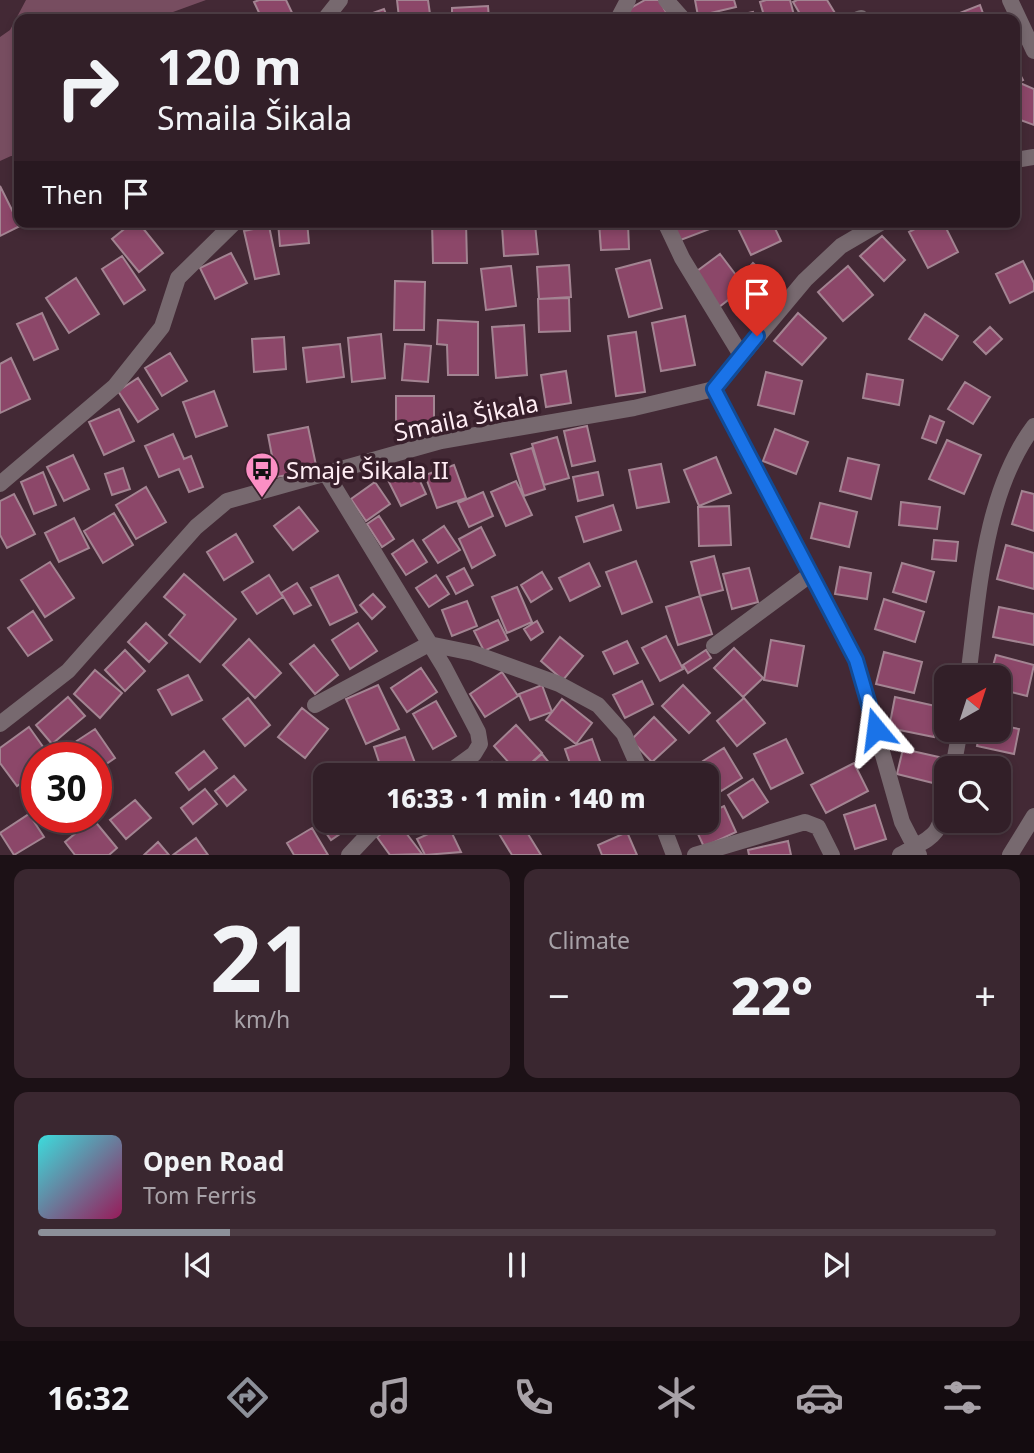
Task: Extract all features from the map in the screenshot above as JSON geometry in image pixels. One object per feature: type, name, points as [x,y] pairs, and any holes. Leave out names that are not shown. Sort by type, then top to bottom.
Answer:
[{"type":"street","points":[[329,14],[340,0]]},
{"type":"street","points":[[666,0],[679,14]]},
{"type":"street","points":[[1020,24],[1034,51]]},
{"type":"street","points":[[0,484],[115,386],[162,327],[178,278],[229,228]]},
{"type":"street","points":[[668,228],[682,258],[741,355]]},
{"type":"street","points":[[872,228],[841,246],[823,263],[714,389],[856,660],[911,852],[936,833]]},
{"type":"street","name":"Smaila Šikala","points":[[0,724],[68,671],[216,508],[227,501],[442,441],[634,408],[714,389]]},
{"type":"street","points":[[970,665],[999,489],[1016,450],[1034,426]]},
{"type":"street","points":[[327,475],[429,644],[478,732],[480,744],[474,754],[462,763]]},
{"type":"street","points":[[713,646],[811,575]]},
{"type":"street","points":[[315,705],[429,644],[473,653],[514,667],[559,684],[598,705],[624,734],[637,763]]},
{"type":"street","points":[[1010,855],[1034,816]]},
{"type":"street","points":[[695,855],[805,821],[818,827],[832,855]]},
{"type":"street","points":[[349,855],[370,833]]},
{"type":"street","points":[[666,833],[674,855]]},
{"type":"shaded area","points":[[26,0],[206,0],[168,14],[19,14]]},
{"type":"shaded area","points":[[14,22],[14,156],[0,161],[0,37],[10,30]]},
{"type":"building","points":[[286,0],[293,14],[260,14],[254,2]]},
{"type":"building","points":[[397,0],[428,0],[430,14],[399,14]]},
{"type":"building","points":[[645,0],[659,0],[667,14],[622,14]]},
{"type":"building","points":[[695,0],[734,0],[736,7],[706,14],[698,14]]},
{"type":"building","points":[[790,0],[794,14],[764,14],[760,2]]},
{"type":"building","points":[[827,0],[836,14],[800,14],[793,2]]},
{"type":"building","points":[[980,5],[983,14],[957,14]]},
{"type":"building","points":[[488,6],[489,14],[452,14],[452,8]]},
{"type":"building","points":[[384,9],[386,14],[370,14]]},
{"type":"building","points":[[1020,83],[1034,89],[1034,125],[1020,120]]},
{"type":"building","points":[[0,186],[14,214],[16,228],[0,236]]},
{"type":"building","points":[[126,228],[143,228],[163,253],[139,272],[112,239]]},
{"type":"building","points":[[269,228],[279,274],[255,279],[244,231]]},
{"type":"building","points":[[278,228],[308,228],[309,243],[280,246]]},
{"type":"building","points":[[432,228],[466,228],[467,263],[433,263]]},
{"type":"building","points":[[502,228],[535,228],[538,254],[504,256]]},
{"type":"building","points":[[599,228],[628,228],[629,249],[601,250]]},
{"type":"building","points":[[673,228],[712,228],[678,241]]},
{"type":"building","points":[[738,228],[775,228],[781,241],[751,255]]},
{"type":"building","points":[[917,228],[946,228],[958,252],[928,268],[909,232]]},
{"type":"building","points":[[882,236],[905,260],[884,281],[860,256]]},
{"type":"building","points":[[231,253],[247,283],[215,299],[200,268]]},
{"type":"building","points":[[720,254],[745,287],[719,307],[693,274]]},
{"type":"building","points":[[122,256],[145,290],[124,304],[102,269]]},
{"type":"building","points":[[650,260],[662,308],[629,317],[616,269]]},
{"type":"building","points":[[1023,261],[1034,283],[1034,291],[1010,303],[996,274]]},
{"type":"building","points":[[753,263],[764,273],[751,287],[740,278]]},
{"type":"building","points":[[569,265],[571,297],[539,299],[537,267]]},
{"type":"building","points":[[511,266],[516,306],[486,310],[481,269]]},
{"type":"building","points":[[848,266],[873,295],[843,321],[818,292]]},
{"type":"building","points":[[76,278],[99,314],[69,333],[46,298]]},
{"type":"building","points":[[395,281],[425,282],[424,330],[394,330]]},
{"type":"building","points":[[569,298],[570,331],[539,332],[538,299]]},
{"type":"building","points":[[42,313],[58,349],[34,360],[17,324]]},
{"type":"building","points":[[798,313],[826,338],[802,365],[774,341]]},
{"type":"building","points":[[925,314],[958,336],[942,360],[909,339]]},
{"type":"building","points":[[685,316],[695,365],[661,371],[652,323]]},
{"type":"building","points":[[438,320],[478,322],[478,375],[448,375],[447,345],[437,344]]},
{"type":"building","points":[[524,325],[527,375],[496,378],[492,327]]},
{"type":"building","points":[[990,327],[1002,339],[986,354],[974,342]]},
{"type":"building","points":[[636,332],[645,392],[616,396],[608,336]]},
{"type":"building","points":[[381,334],[385,378],[352,382],[348,338]]},
{"type":"building","points":[[284,337],[286,369],[254,372],[252,339]]},
{"type":"building","points":[[340,344],[344,377],[307,382],[303,348]]},
{"type":"building","points":[[405,344],[431,346],[428,382],[402,380]]},
{"type":"building","points":[[170,353],[187,381],[162,396],[145,368]]},
{"type":"building","points":[[11,358],[30,399],[0,413],[0,364]]},
{"type":"building","points":[[566,371],[571,403],[546,407],[541,375]]},
{"type":"building","points":[[766,372],[802,381],[794,414],[758,405]]},
{"type":"building","points":[[867,374],[903,380],[899,405],[863,398]]},
{"type":"building","points":[[138,378],[158,409],[138,422],[118,391]]},
{"type":"building","points":[[965,382],[990,397],[973,424],[948,409]]},
{"type":"building","points":[[214,391],[227,426],[196,437],[183,402]]},
{"type":"building","points":[[396,396],[434,396],[434,429],[396,429]]},
{"type":"building","points":[[119,409],[134,441],[104,455],[89,422]]},
{"type":"building","points":[[930,416],[944,422],[936,443],[922,438]]},
{"type":"building","points":[[587,426],[595,461],[572,466],[564,431]]},
{"type":"building","points":[[308,427],[317,470],[276,477],[268,435]]},
{"type":"building","points":[[775,429],[808,442],[796,474],[763,461]]},
{"type":"building","points":[[173,434],[184,459],[191,456],[203,487],[189,492],[179,469],[159,477],[145,446]]},
{"type":"building","points":[[557,437],[569,478],[544,485],[532,444]]},
{"type":"building","points":[[947,440],[981,455],[964,494],[929,479]]},
{"type":"building","points":[[532,448],[545,489],[524,496],[511,454]]},
{"type":"building","points":[[73,455],[89,489],[64,501],[47,467]]},
{"type":"building","points":[[716,457],[731,493],[699,506],[684,470]]},
{"type":"building","points":[[848,458],[879,465],[871,499],[840,491]]},
{"type":"building","points":[[661,464],[669,502],[637,508],[629,470]]},
{"type":"building","points":[[454,465],[466,498],[437,508],[425,475]]},
{"type":"building","points":[[413,466],[426,494],[401,506],[387,478]]},
{"type":"building","points":[[123,468],[130,489],[112,495],[105,474]]},
{"type":"building","points":[[43,472],[56,505],[34,514],[21,482]]},
{"type":"building","points":[[598,472],[603,495],[578,501],[573,477]]},
{"type":"building","points":[[516,481],[532,515],[506,526],[491,492]]},
{"type":"building","points":[[375,482],[390,504],[366,521],[351,499]]},
{"type":"building","points":[[146,487],[166,522],[136,539],[116,505]]},
{"type":"building","points":[[1022,491],[1034,494],[1034,531],[1012,524]]},
{"type":"building","points":[[483,492],[493,516],[469,527],[458,503]]},
{"type":"building","points":[[14,494],[35,534],[7,548],[0,535],[0,501]]},
{"type":"building","points":[[901,502],[940,507],[937,529],[899,525]]},
{"type":"building","points":[[820,503],[857,512],[849,547],[811,538]]},
{"type":"building","points":[[613,505],[621,530],[584,542],[576,517]]},
{"type":"building","points":[[729,506],[731,545],[699,546],[698,507]]},
{"type":"building","points":[[299,507],[318,531],[293,550],[274,526]]},
{"type":"building","points":[[114,513],[133,545],[103,563],[84,531]]},
{"type":"building","points":[[379,516],[394,539],[382,547],[367,524]]},
{"type":"building","points":[[74,518],[89,548],[59,562],[45,533]]},
{"type":"building","points":[[444,526],[460,550],[438,563],[423,540]]},
{"type":"building","points":[[481,527],[495,555],[472,568],[459,539]]},
{"type":"building","points":[[236,534],[253,562],[224,580],[207,552]]},
{"type":"building","points":[[413,540],[427,562],[406,575],[392,554]]},
{"type":"building","points":[[934,540],[958,542],[956,561],[932,559]]},
{"type":"building","points":[[1006,545],[1034,553],[1034,589],[997,579]]},
{"type":"building","points":[[714,556],[723,590],[700,596],[691,562]]},
{"type":"building","points":[[636,561],[652,602],[622,614],[606,572]]},
{"type":"building","points":[[50,562],[74,598],[45,617],[21,580]]},
{"type":"building","points":[[589,563],[600,586],[570,601],[559,578]]},
{"type":"building","points":[[902,563],[934,572],[926,602],[893,592]]},
{"type":"building","points":[[840,567],[871,573],[867,599],[835,594]]},
{"type":"building","points":[[464,568],[473,585],[456,594],[447,577]]},
{"type":"building","points":[[749,568],[758,602],[732,609],[723,574]]},
{"type":"building","points":[[542,572],[552,589],[531,602],[521,585]]},
{"type":"building","points":[[184,574],[236,619],[200,662],[169,635],[185,615],[164,597]]},
{"type":"building","points":[[269,575],[283,597],[257,614],[242,592]]},
{"type":"building","points":[[338,575],[357,612],[330,625],[311,588]]},
{"type":"building","points":[[436,575],[449,594],[429,607],[416,588]]},
{"type":"building","points":[[297,583],[311,605],[294,614],[281,593]]},
{"type":"building","points":[[517,587],[532,622],[507,633],[492,597]]},
{"type":"building","points":[[373,594],[385,607],[372,619],[360,605]]},
{"type":"building","points":[[700,596],[712,634],[678,645],[666,607]]},
{"type":"building","points":[[884,599],[924,612],[915,642],[875,629]]},
{"type":"building","points":[[467,601],[477,626],[452,636],[442,610]]},
{"type":"building","points":[[999,607],[1034,614],[1034,645],[993,637]]},
{"type":"building","points":[[33,611],[52,640],[28,656],[8,628]]},
{"type":"building","points":[[498,620],[508,640],[484,651],[474,631]]},
{"type":"building","points":[[537,621],[543,632],[531,640],[524,629]]},
{"type":"building","points":[[146,623],[167,643],[149,662],[128,642]]},
{"type":"building","points":[[358,623],[377,651],[350,669],[332,640]]},
{"type":"building","points":[[666,636],[683,669],[660,681],[642,648]]},
{"type":"building","points":[[560,637],[583,656],[563,680],[541,661]]},
{"type":"building","points":[[249,639],[281,673],[255,698],[223,665]]},
{"type":"building","points":[[771,640],[804,646],[797,686],[764,680]]},
{"type":"building","points":[[627,641],[638,663],[614,674],[603,652]]},
{"type":"building","points":[[314,645],[338,675],[315,694],[290,664]]},
{"type":"building","points":[[734,648],[763,678],[743,697],[714,668]]},
{"type":"building","points":[[125,650],[145,671],[125,691],[105,670]]},
{"type":"building","points":[[706,650],[711,658],[688,673],[683,665]]},
{"type":"building","points":[[884,652],[922,662],[914,693],[876,684]]},
{"type":"building","points":[[996,655],[1034,665],[1027,696],[1012,692],[1012,665],[993,665]]},
{"type":"building","points":[[421,668],[437,692],[407,712],[391,688]]},
{"type":"building","points":[[95,670],[122,693],[100,718],[74,694]]},
{"type":"building","points":[[502,672],[518,696],[485,717],[470,694]]},
{"type":"building","points":[[188,675],[202,700],[172,715],[158,690]]},
{"type":"building","points":[[642,681],[653,704],[625,718],[613,695]]},
{"type":"building","points":[[378,685],[399,729],[366,744],[346,699]]},
{"type":"building","points":[[542,685],[552,712],[530,720],[519,694]]},
{"type":"building","points":[[683,685],[710,713],[689,733],[662,706]]},
{"type":"building","points":[[68,697],[85,716],[54,742],[50,742],[36,725]]},
{"type":"building","points":[[895,697],[934,706],[934,737],[889,728]]},
{"type":"building","points":[[248,698],[270,725],[245,746],[223,719]]},
{"type":"building","points":[[744,698],[765,723],[737,746],[717,721]]},
{"type":"building","points":[[562,699],[592,723],[576,744],[546,720]]},
{"type":"building","points":[[436,701],[456,736],[433,749],[413,714]]},
{"type":"building","points":[[302,708],[328,729],[305,758],[278,737]]},
{"type":"building","points":[[654,717],[676,740],[652,762],[631,740]]},
{"type":"building","points":[[516,725],[542,753],[531,763],[509,763],[494,746]]},
{"type":"building","points":[[29,727],[40,742],[21,742],[21,783],[17,786],[0,763],[0,748]]},
{"type":"building","points":[[1012,728],[1019,729],[1014,754],[977,746],[978,742],[1012,742]]},
{"type":"building","points":[[95,729],[104,742],[75,742]]},
{"type":"building","points":[[405,737],[415,763],[379,763],[374,747]]},
{"type":"building","points":[[592,739],[601,763],[570,763],[565,749]]},
{"type":"building","points":[[786,739],[803,773],[771,789],[754,754]]},
{"type":"building","points":[[724,748],[742,778],[721,791],[719,763],[703,761]]},
{"type":"building","points":[[903,749],[934,756],[933,783],[897,774]]},
{"type":"building","points":[[204,751],[217,768],[189,790],[176,773]]},
{"type":"building","points":[[542,754],[549,763],[532,763]]},
{"type":"building","points":[[854,763],[868,791],[826,813],[811,785]]},
{"type":"building","points":[[234,776],[246,790],[227,806],[215,791]]},
{"type":"building","points":[[753,779],[768,802],[743,818],[728,795]]},
{"type":"building","points":[[205,789],[217,804],[193,824],[181,808]]},
{"type":"building","points":[[135,800],[151,818],[126,839],[112,822],[112,818]]},
{"type":"building","points":[[875,805],[886,839],[855,849],[844,815]]},
{"type":"building","points":[[724,806],[736,832],[704,847],[698,833],[719,833],[719,808]]},
{"type":"building","points":[[21,819],[21,833],[41,833],[44,837],[14,855],[0,833]]},
{"type":"building","points":[[312,828],[328,855],[294,855],[287,843]]},
{"type":"building","points":[[76,833],[105,833],[117,848],[109,855],[75,855],[65,842]]},
{"type":"building","points":[[326,833],[341,833],[331,840]]},
{"type":"building","points":[[382,833],[406,833],[422,854],[390,855],[377,837]]},
{"type":"building","points":[[430,833],[452,833],[461,852],[425,855],[417,839]]},
{"type":"building","points":[[499,833],[527,833],[541,855],[512,855]]},
{"type":"building","points":[[627,833],[637,855],[602,855],[598,845]]},
{"type":"building","points":[[196,838],[208,855],[173,855]]},
{"type":"building","points":[[788,841],[791,855],[749,855],[748,850]]},
{"type":"building","points":[[158,842],[169,855],[144,855]]},
{"type":"place","name":"Smaje Šikala II","points":[[262,499]]},
{"type":"route","points":[[757,336],[714,389],[856,660],[876,729]]}]
